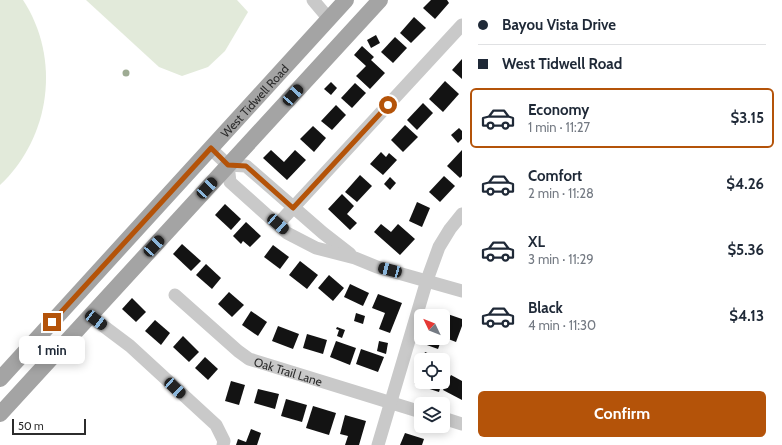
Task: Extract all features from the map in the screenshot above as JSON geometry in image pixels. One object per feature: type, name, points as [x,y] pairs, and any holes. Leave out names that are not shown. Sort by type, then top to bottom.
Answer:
[{"type":"main road","name":"West Tidwell Road","points":[[0,379],[211,148],[321,6],[346,0]]},
{"type":"main road","name":"West Tidwell Road","points":[[0,414],[380,0]]},
{"type":"main road","points":[[321,6],[346,36]]},
{"type":"main road","points":[[94,276],[112,292]]},
{"type":"main road","points":[[0,383],[15,397]]},
{"type":"street","points":[[278,224],[462,25]]},
{"type":"street","points":[[211,148],[228,165],[230,182],[287,233],[316,248],[355,258],[377,267],[462,291]]},
{"type":"street","points":[[228,165],[246,166],[293,208],[355,258]]},
{"type":"street","points":[[378,445],[427,280],[439,247],[450,228],[462,214]]},
{"type":"street","name":"Oak Trail Lane","points":[[175,295],[249,359],[414,410]]},
{"type":"street","points":[[90,316],[130,346],[216,425],[224,441],[223,445]]},
{"type":"street","points":[[450,420],[462,424]]},
{"type":"green space","points":[[0,0],[23,0],[35,23],[43,47],[46,71],[45,96],[40,121],[30,144],[17,166],[0,185]]},
{"type":"green space","points":[[86,0],[237,0],[248,12],[225,51],[208,67],[182,76],[159,67]]},
{"type":"building","points":[[431,0],[447,0],[449,3],[435,19],[423,8]]},
{"type":"building","points":[[414,17],[426,28],[411,43],[400,33]]},
{"type":"building","points":[[376,35],[380,43],[371,48],[367,40]]},
{"type":"building","points":[[395,37],[407,48],[393,63],[381,52]]},
{"type":"building","points":[[362,46],[374,57],[371,60],[385,73],[370,89],[356,76],[366,66],[354,55]]},
{"type":"building","points":[[462,59],[462,79],[452,70]]},
{"type":"building","points":[[445,81],[459,94],[443,112],[429,99]]},
{"type":"building","points":[[331,82],[337,88],[331,95],[324,89]]},
{"type":"building","points":[[355,83],[366,93],[352,108],[341,98]]},
{"type":"building","points":[[423,103],[433,113],[417,130],[407,120]]},
{"type":"building","points":[[336,105],[346,115],[332,130],[321,121]]},
{"type":"building","points":[[405,125],[418,137],[403,152],[391,140]]},
{"type":"building","points":[[313,126],[326,138],[314,152],[300,139]]},
{"type":"building","points":[[459,128],[462,131],[462,139],[458,143],[451,135]]},
{"type":"building","points":[[271,150],[284,162],[295,150],[306,160],[287,180],[263,158]]},
{"type":"building","points":[[462,150],[462,176],[460,178],[447,166]]},
{"type":"building","points":[[381,152],[386,157],[389,153],[397,160],[383,175],[370,164]]},
{"type":"building","points":[[360,175],[372,186],[357,202],[345,192]]},
{"type":"building","points":[[444,176],[455,186],[440,202],[429,192]]},
{"type":"building","points":[[390,177],[396,183],[390,190],[384,184]]},
{"type":"building","points":[[342,194],[354,206],[347,214],[357,223],[350,230],[328,209]]},
{"type":"building","points":[[417,202],[430,208],[422,227],[409,221]]},
{"type":"building","points":[[225,204],[241,219],[231,230],[215,215]]},
{"type":"building","points":[[246,222],[261,236],[250,247],[243,241],[241,244],[233,236]]},
{"type":"building","points":[[381,224],[391,232],[398,224],[415,239],[400,255],[374,232]]},
{"type":"building","points":[[182,244],[201,261],[191,271],[173,254]]},
{"type":"building","points":[[273,245],[289,257],[280,269],[264,257]]},
{"type":"building","points":[[300,261],[318,275],[307,289],[289,275]]},
{"type":"building","points":[[206,264],[221,278],[212,289],[196,275]]},
{"type":"building","points":[[329,275],[344,288],[333,301],[318,288]]},
{"type":"building","points":[[350,284],[369,293],[363,306],[344,297]]},
{"type":"building","points":[[229,292],[244,305],[232,317],[218,304]]},
{"type":"building","points":[[378,294],[402,303],[390,333],[379,329],[385,313],[372,308]]},
{"type":"building","points":[[132,298],[146,312],[136,322],[122,309]]},
{"type":"building","points":[[251,311],[267,322],[258,336],[242,325]]},
{"type":"building","points":[[356,313],[365,316],[363,324],[354,321]]},
{"type":"building","points":[[450,315],[462,319],[462,326],[456,342],[450,340]]},
{"type":"building","points":[[155,320],[170,333],[161,345],[145,331]]},
{"type":"building","points":[[278,326],[299,334],[293,349],[272,341]]},
{"type":"building","points":[[337,327],[345,330],[342,338],[337,336],[339,330],[336,329]]},
{"type":"building","points":[[307,334],[327,340],[323,354],[303,348]]},
{"type":"building","points":[[183,336],[199,352],[189,362],[173,347]]},
{"type":"building","points":[[336,341],[356,348],[350,365],[330,357]]},
{"type":"building","points":[[379,341],[388,343],[386,354],[377,351]]},
{"type":"building","points":[[427,345],[439,345],[438,349]]},
{"type":"building","points":[[361,349],[384,357],[378,372],[356,364]]},
{"type":"building","points":[[205,357],[218,369],[208,380],[195,368]]},
{"type":"building","points":[[451,375],[462,381],[462,400],[443,390],[450,389]]},
{"type":"building","points":[[231,381],[245,385],[239,405],[225,401]]},
{"type":"building","points":[[258,389],[279,394],[275,409],[254,403]]},
{"type":"building","points":[[430,389],[440,389],[439,392]]},
{"type":"building","points":[[286,399],[307,405],[302,422],[281,416]]},
{"type":"building","points":[[313,406],[336,413],[329,435],[306,428]]},
{"type":"building","points":[[345,415],[366,421],[359,445],[345,445],[348,436],[340,434]]},
{"type":"building","points":[[251,429],[261,433],[257,445],[236,445],[238,439],[246,442]]},
{"type":"building","points":[[405,433],[424,439],[422,445],[400,445]]},
{"type":"route","points":[[52,322],[211,148],[228,165],[246,166],[293,208],[388,105]]}]
